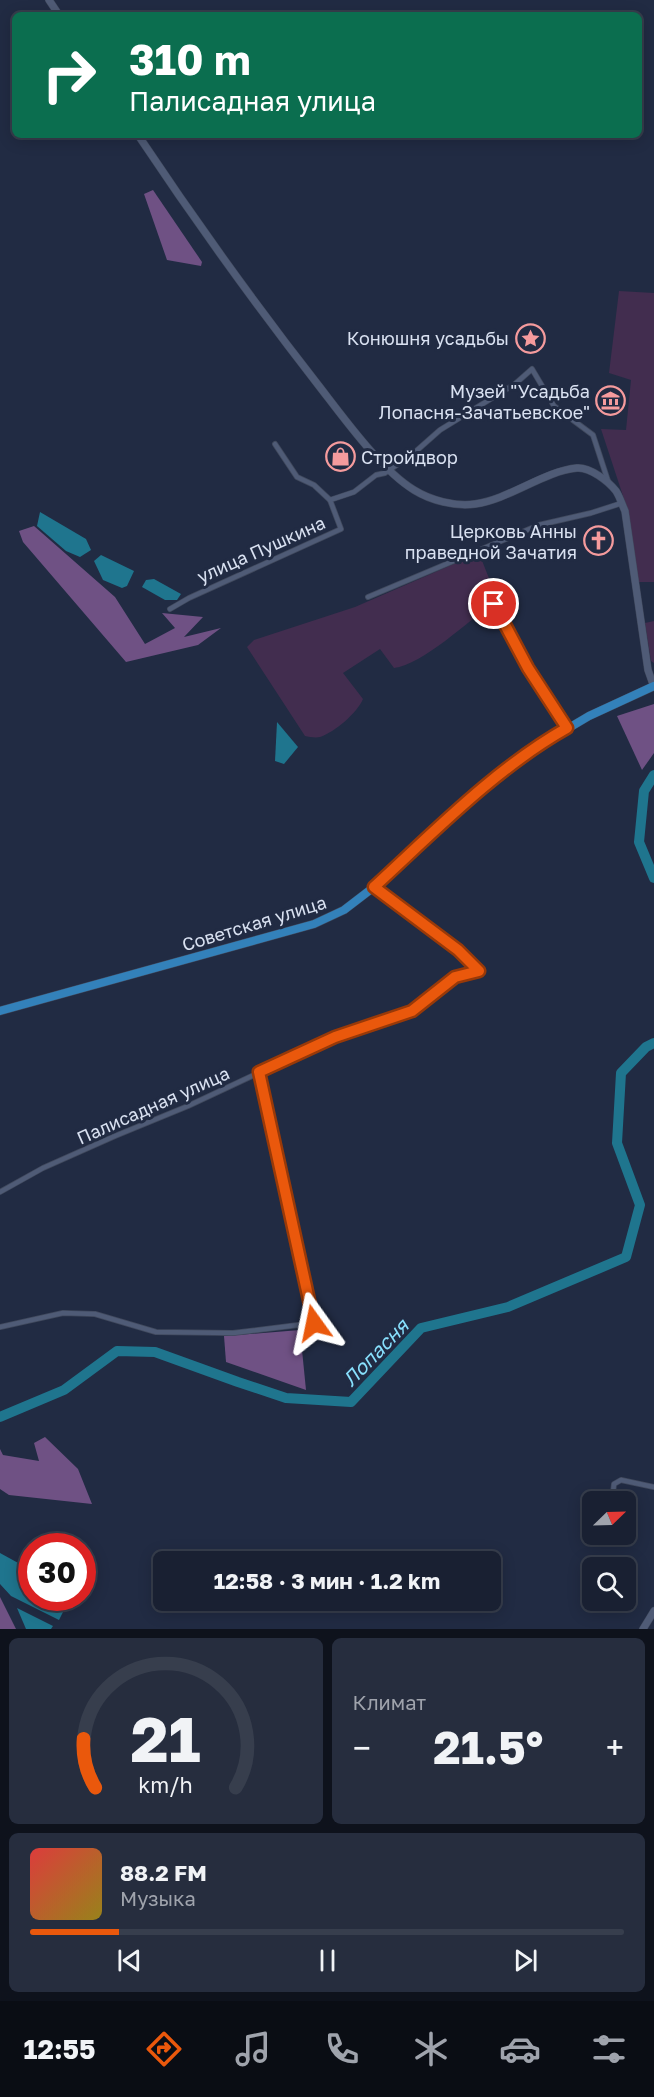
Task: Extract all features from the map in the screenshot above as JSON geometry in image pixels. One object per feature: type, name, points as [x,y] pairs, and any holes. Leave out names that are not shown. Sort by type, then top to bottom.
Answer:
[{"type":"main road","points":[[140,138],[213,246],[337,410],[388,469],[413,489],[435,499],[454,504],[473,505],[496,499],[556,474],[579,468],[594,473],[609,483],[616,491],[625,511],[648,670],[654,687]]},
{"type":"main road","name":"Советская улица","points":[[0,1011],[314,924],[344,910],[374,887],[502,772],[530,751],[589,716],[654,687]]},
{"type":"main road","points":[[643,1629],[654,1611]]},
{"type":"street","name":"улица Пушкина","points":[[170,609],[189,598],[341,529],[330,500],[354,492],[376,475],[385,473],[414,453],[440,430],[515,384],[532,369],[554,406],[593,435],[609,483]]},
{"type":"street","points":[[275,444],[297,477],[315,485],[330,500]]},
{"type":"street","points":[[368,597],[539,525],[622,503]]},
{"type":"street","points":[[494,604],[528,668],[567,728]]},
{"type":"street","name":"Палисадная улица","points":[[0,1192],[43,1168],[188,1106],[335,1037],[412,1011],[455,977],[479,971],[458,950],[374,887]]},
{"type":"street","points":[[0,1327],[63,1313],[95,1314],[156,1332],[233,1334],[314,1323],[259,1072]]},
{"type":"street","points":[[614,1491],[615,1484],[621,1480],[654,1487]]},
{"type":"shaded area","points":[[153,190],[202,262],[201,266],[167,260],[144,194]]},
{"type":"shaded area","points":[[619,291],[654,293],[654,582],[638,582],[625,502],[601,429],[626,430],[631,380],[609,373]]},
{"type":"shaded area","points":[[34,526],[115,597],[145,644],[175,628],[162,613],[203,617],[184,637],[221,628],[198,645],[126,662],[23,542],[19,531]]},
{"type":"shaded area","points":[[479,553],[496,596],[494,602],[432,651],[418,659],[394,668],[380,649],[343,673],[363,699],[360,704],[351,716],[332,731],[320,737],[305,736],[247,647],[254,640],[355,607]]},
{"type":"shaded area","points":[[654,621],[654,663],[651,661],[645,623]]},
{"type":"shaded area","points":[[654,704],[654,753],[642,770],[617,716]]},
{"type":"shaded area","points":[[300,1330],[306,1390],[226,1362],[224,1336]]},
{"type":"shaded area","points":[[45,1437],[78,1469],[92,1504],[9,1495],[0,1489],[0,1449],[3,1455],[39,1461],[34,1443]]},
{"type":"shaded area","points":[[0,1597],[16,1629],[0,1629]]},
{"type":"water","points":[[40,512],[86,539],[91,550],[80,557],[66,551],[37,526]]},
{"type":"water","points":[[101,555],[134,571],[127,586],[122,588],[103,580],[94,561]]},
{"type":"water","points":[[154,579],[181,594],[177,600],[165,600],[142,587],[146,580]]},
{"type":"water","points":[[277,722],[298,747],[284,764],[275,761]]},
{"type":"water","points":[[0,1553],[18,1563],[18,1600],[11,1596],[0,1584]]},
{"type":"water","points":[[18,1611],[23,1611],[53,1626],[51,1629],[26,1629]]},
{"type":"water","points":[[41,1611],[64,1611],[59,1620]]},
{"type":"waterway","name":"Лопасня","points":[[654,775],[644,791],[639,842],[654,878]]},
{"type":"waterway","name":"Лопасня","points":[[0,1417],[64,1390],[117,1351],[155,1352],[286,1398],[351,1402],[421,1328],[508,1307],[626,1257],[640,1205],[617,1143],[621,1073],[646,1047],[654,1043]]},
{"type":"place","name":"Конюшня усадьбы","points":[[530,338]]},
{"type":"place","name":"Музей \"Усадьба Лопасня-Зачатьевское\"","points":[[611,401]]},
{"type":"place","name":"Стройдвор","points":[[340,457]]},
{"type":"place","name":"Церковь Анны праведной Зачатия","points":[[598,541]]},
{"type":"route","points":[[314,1323],[259,1072],[335,1037],[412,1011],[423,1000],[455,977],[479,971],[458,950],[374,887],[502,772],[567,728],[528,668],[494,604]]}]
